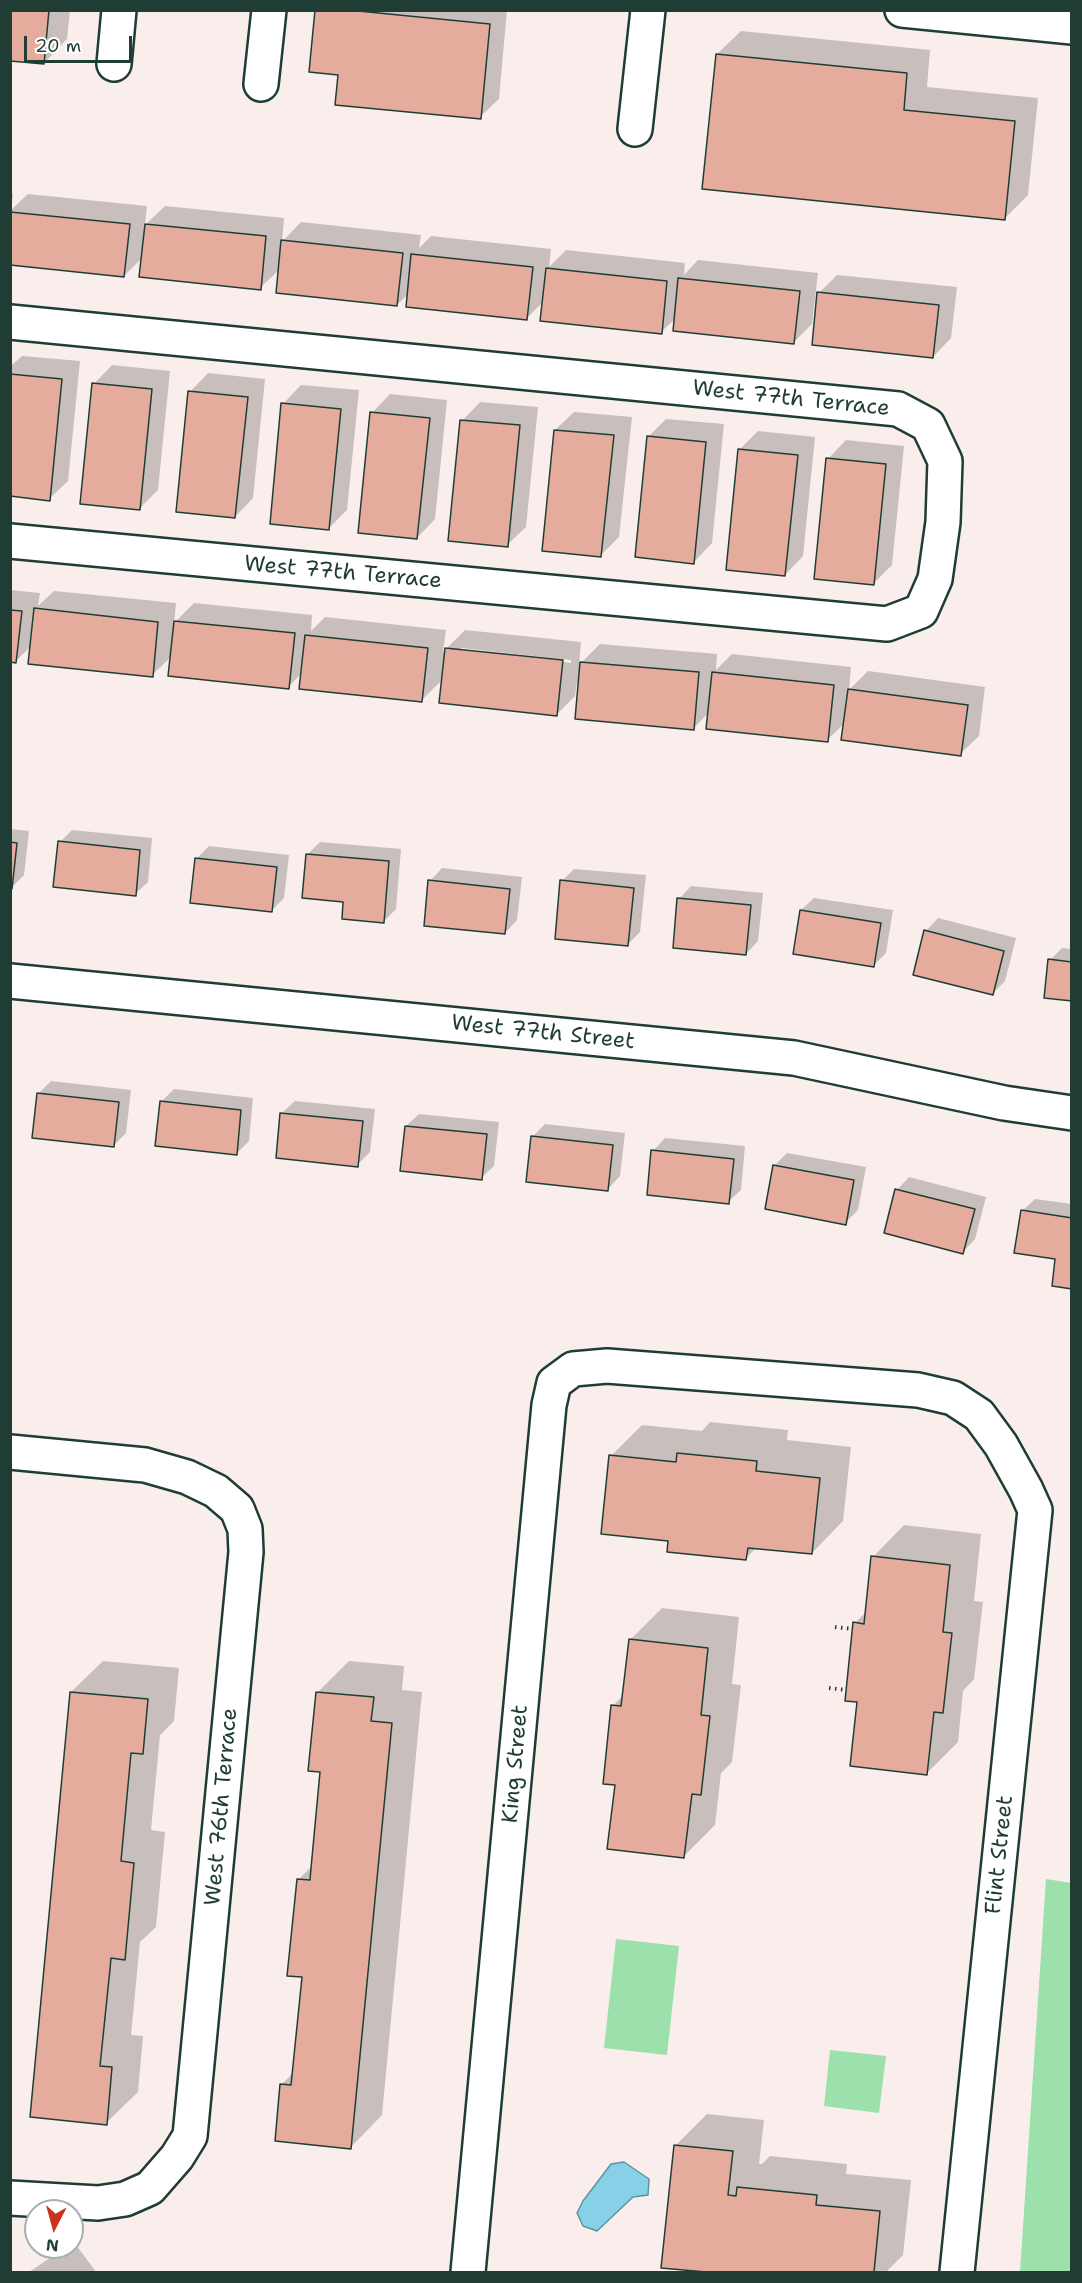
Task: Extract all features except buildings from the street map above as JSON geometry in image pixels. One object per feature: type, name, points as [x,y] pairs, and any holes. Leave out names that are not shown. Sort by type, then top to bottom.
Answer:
[{"type":"street","points":[[114,64],[119,10]]},
{"type":"street","points":[[261,84],[269,10]]},
{"type":"street","points":[[635,129],[648,10]]},
{"type":"street","points":[[902,10],[1071,27]]},
{"type":"street","name":"West 77th Terrace","points":[[10,322],[898,409],[928,425],[945,460],[943,522],[935,579],[921,611],[887,624],[10,541]]},
{"type":"street","name":"West 77th Street","points":[[10,981],[794,1058],[1004,1103],[1071,1113]]},
{"type":"street","name":"King Street","points":[[468,2272],[549,1405],[554,1383],[573,1369],[608,1366],[918,1390],[952,1398],[978,1415],[1001,1445]]},
{"type":"street","name":"Flint Street","points":[[957,2272],[1035,1510],[1001,1445]]},
{"type":"street","name":"West 76th Terrace","points":[[10,1452],[145,1465],[187,1477],[216,1491],[237,1509],[245,1529],[246,1552],[190,2136],[177,2157],[150,2188],[125,2199],[98,2203],[10,2198]]},
{"type":"path","points":[[835,1627],[853,1629]]},
{"type":"path","points":[[829,1689],[846,1690]]},
{"type":"green space","points":[[1046,1879],[1071,1883],[1071,2272],[1020,2272]]},
{"type":"green space","points":[[616,1939],[679,1946],[667,2055],[604,2048]]},
{"type":"green space","points":[[830,2050],[886,2056],[879,2113],[824,2106]]},
{"type":"water","points":[[624,2162],[649,2179],[648,2195],[633,2197],[597,2231],[583,2226],[577,2213],[583,2201],[611,2164]]}]
